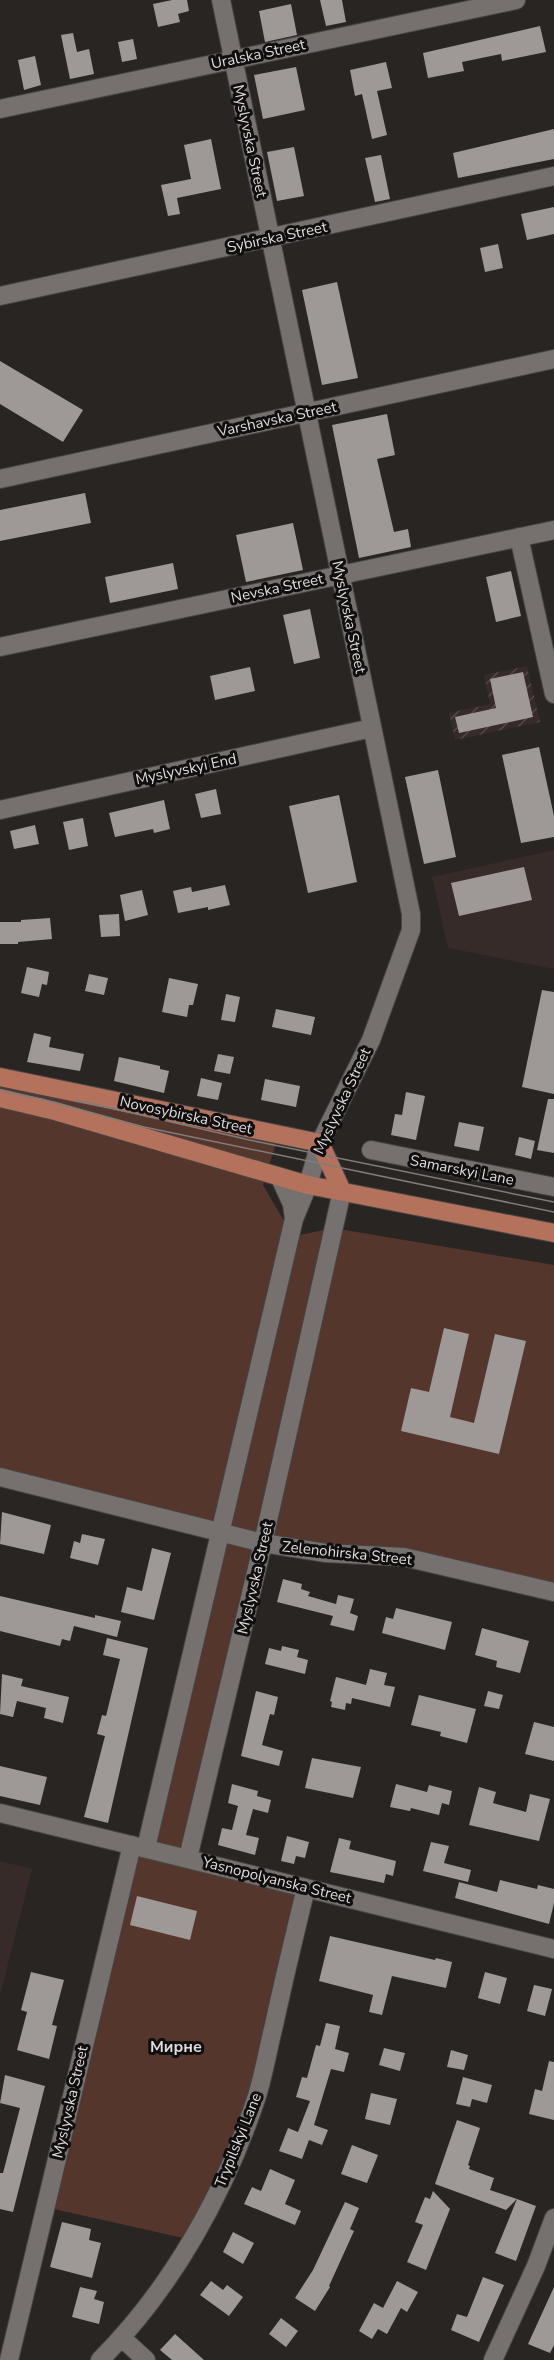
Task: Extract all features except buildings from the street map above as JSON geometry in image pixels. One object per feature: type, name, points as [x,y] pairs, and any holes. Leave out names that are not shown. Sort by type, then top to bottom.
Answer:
[{"type":"main road","name":"Novosybirska Street","points":[[0,1077],[320,1143]]},
{"type":"main road","name":"Novosybirska Street","points":[[0,1098],[56,1111],[308,1185],[554,1233]]},
{"type":"main road","points":[[172,1145],[182,1114]]},
{"type":"main road","points":[[320,1143],[342,1191]]},
{"type":"street","name":"Myslyvska Street","points":[[9,2360],[221,1533],[295,1217],[308,1185],[320,1143],[371,1040],[411,930],[411,914],[221,0]]},
{"type":"street","name":"Uralska Street","points":[[0,109],[516,0]]},
{"type":"street","name":"Sybirska Street","points":[[0,296],[554,176]]},
{"type":"street","name":"Varshavska Street","points":[[0,479],[554,359]]},
{"type":"street","name":"Nevska Street","points":[[0,647],[554,530]]},
{"type":"street","points":[[519,537],[554,694]]},
{"type":"street","name":"Myslyvskyi End","points":[[0,810],[372,728]]},
{"type":"street","name":"Samarskyi Lane","points":[[371,1150],[554,1187]]},
{"type":"street","points":[[280,1178],[295,1217]]},
{"type":"street","name":"Myslyvska Street","points":[[188,1858],[263,1543],[342,1191]]},
{"type":"street","name":"Zelenohirska Street","points":[[0,1477],[263,1543],[326,1553],[404,1557],[554,1592]]},
{"type":"street","name":"Yasnopolyanska Street","points":[[0,1812],[554,1949]]},
{"type":"street","name":"Trypilskyi Lane","points":[[100,2360],[122,2338],[159,2290],[192,2240],[228,2170],[257,2095],[306,1888]]},
{"type":"street","points":[[493,2360],[536,2266],[554,2218]]},
{"type":"street","points":[[122,2338],[146,2360]]},
{"type":"shaded area","points":[[527,666],[540,722],[455,740],[449,713],[490,704],[484,675]]},
{"type":"shaded area","points":[[554,850],[554,969],[448,948],[432,877]]},
{"type":"shaded area","points":[[0,1077],[281,1128],[263,1185],[284,1221],[290,1237],[333,1228],[554,1265],[554,1592],[404,1557],[264,1543],[188,1858],[306,1888],[257,2095],[192,2240],[45,2207],[132,1845],[145,1848],[221,1533],[0,1477]]},
{"type":"shaded area","points":[[0,1861],[32,1869],[0,1996]]},
{"type":"tram line","points":[[0,1091],[41,1099],[144,1127],[554,1212]]},
{"type":"tram line","points":[[76,1100],[254,1141],[554,1202]]},
{"type":"district","name":"Мирне","points":[[176,2047]]}]
